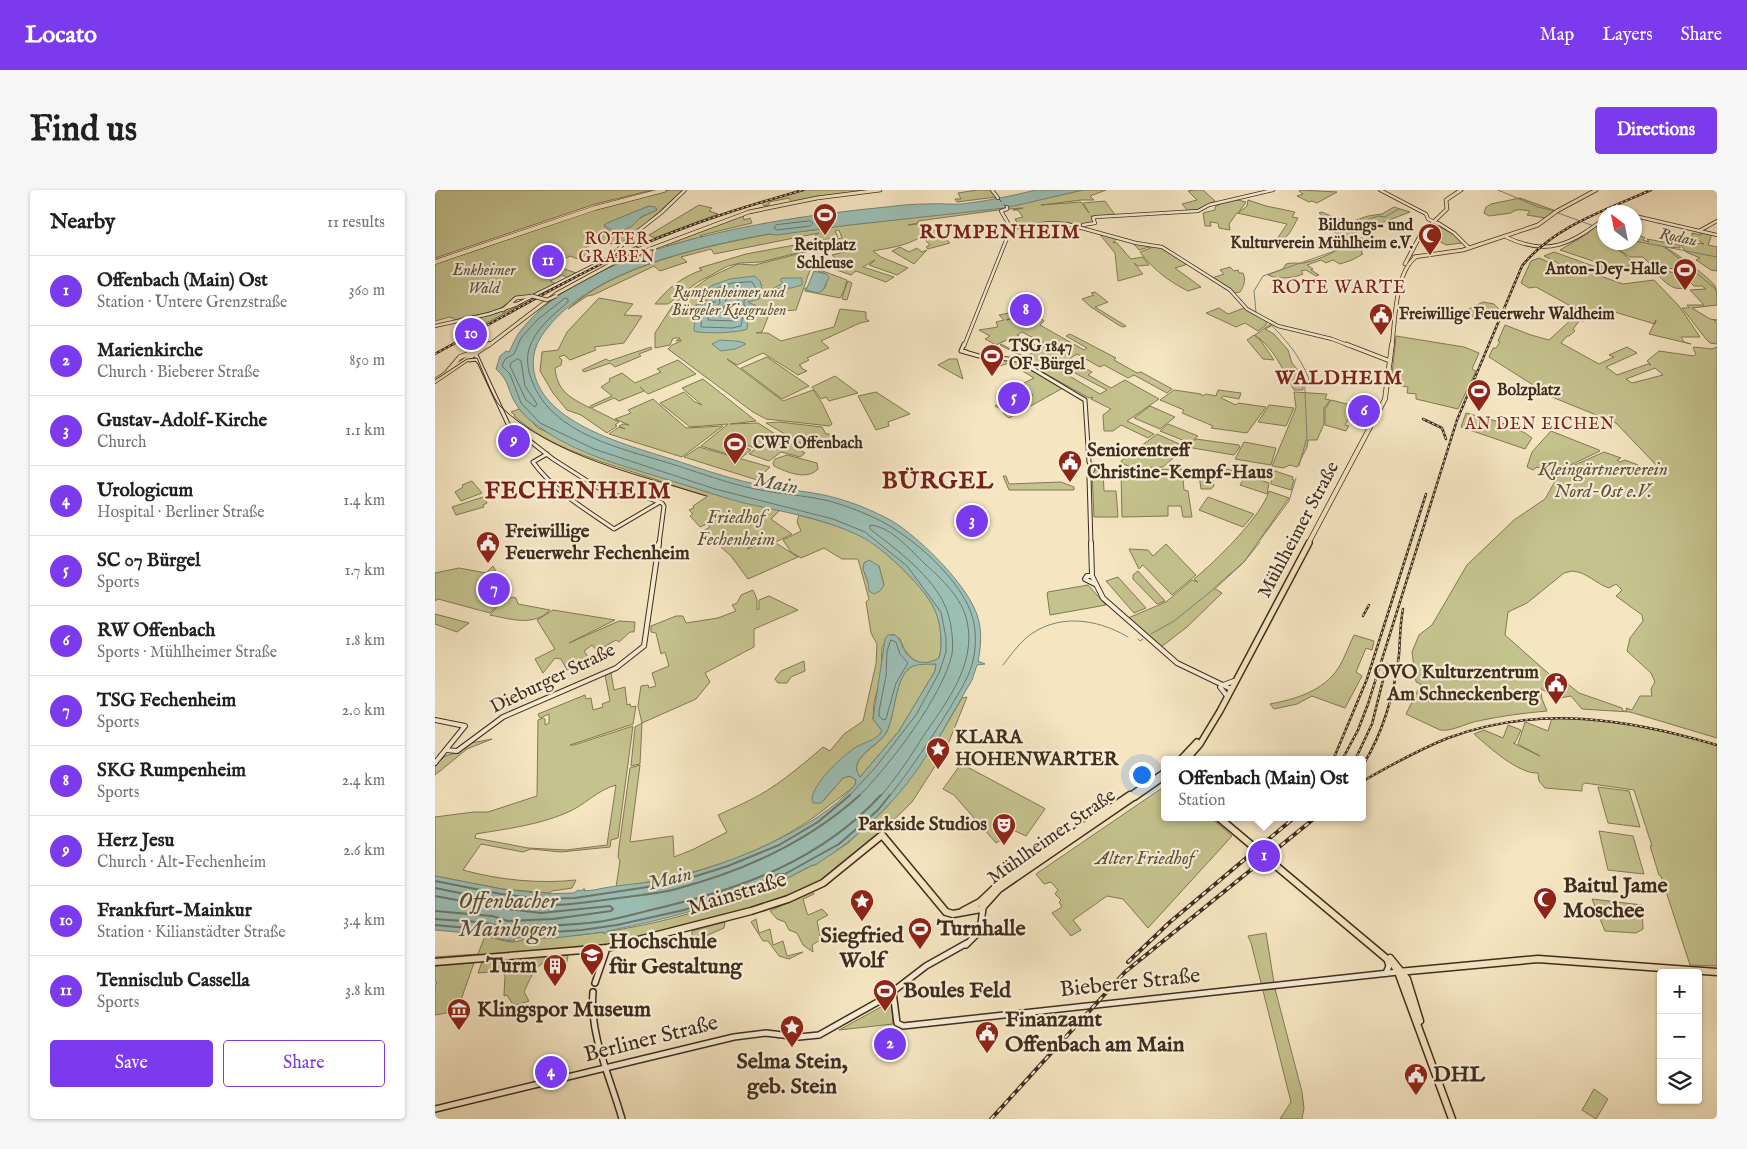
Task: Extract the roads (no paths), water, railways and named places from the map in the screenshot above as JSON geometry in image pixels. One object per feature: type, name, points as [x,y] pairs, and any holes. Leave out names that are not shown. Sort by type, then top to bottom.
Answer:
[{"type":"highway","points":[[435,261],[594,206],[658,190]]},
{"type":"highway","points":[[435,261],[595,208],[664,190]]},
{"type":"main road","points":[[519,323],[542,299],[587,275],[637,253],[725,219],[757,210],[818,198],[875,190]]},
{"type":"main road","points":[[435,380],[455,366],[469,360],[550,298],[587,275],[619,261],[757,210],[825,197],[880,190]]},
{"type":"main road","points":[[1392,335],[1398,280],[1412,248],[1432,220],[1447,209],[1446,200],[1461,190]]},
{"type":"main road","points":[[1409,255],[1469,248],[1511,238],[1546,220],[1572,202],[1596,190]]},
{"type":"main road","points":[[1412,248],[1416,255]]},
{"type":"main road","points":[[1392,335],[1401,278],[1408,264],[1416,255]]},
{"type":"main road","points":[[515,326],[530,317],[548,300],[566,287]]},
{"type":"main road","points":[[503,310],[518,298],[533,296],[548,300]]},
{"type":"main road","points":[[508,306],[517,304]]},
{"type":"main road","name":"Mühlheimer Straße","points":[[1189,756],[1203,738],[1231,689],[1385,399],[1392,335]]},
{"type":"main road","points":[[455,366],[465,354],[487,346]]},
{"type":"main road","name":"Mühlheimer Straße","points":[[1231,689],[1235,687],[1242,668]]},
{"type":"main road","name":"Mühlheimer Straße","points":[[1185,756],[1203,738]]},
{"type":"main road","name":"Mühlheimer Straße","points":[[956,914],[976,904],[1000,883],[1161,777]]},
{"type":"main road","name":"Mühlheimer Straße","points":[[983,908],[999,889],[1161,777]]},
{"type":"main road","points":[[1223,821],[1255,848]]},
{"type":"main road","name":"Mainstraße","points":[[435,962],[607,948],[751,912],[788,899],[824,882],[883,835],[944,910],[956,914]]},
{"type":"main road","points":[[1269,860],[1396,962],[1401,971],[1452,1119]]},
{"type":"main road","points":[[956,914],[973,912],[983,908]]},
{"type":"main road","points":[[1357,932],[1401,971]]},
{"type":"main road","name":"Bieberer Straße","points":[[1401,971],[1538,959],[1717,972]]},
{"type":"street","points":[[517,304],[610,257],[629,238],[663,211],[685,190]]},
{"type":"street","points":[[992,190],[998,198]]},
{"type":"street","points":[[1078,226],[1095,224],[1093,218],[1096,217],[1197,211],[1209,205],[1255,196],[1273,190]]},
{"type":"street","points":[[1380,190],[1421,212],[1454,233],[1469,248]]},
{"type":"street","points":[[1007,208],[1001,211],[1011,228]]},
{"type":"street","points":[[1642,218],[1717,235]]},
{"type":"street","points":[[1699,231],[1717,221]]},
{"type":"street","points":[[1011,228],[1050,222],[1078,226],[1140,244],[1160,246],[1232,292],[1246,308],[1280,327],[1334,340],[1389,359]]},
{"type":"street","points":[[1511,238],[1534,246],[1552,247],[1565,244],[1585,233],[1597,223]]},
{"type":"street","points":[[1011,228],[965,350],[971,354],[1018,360],[1083,398],[1087,403],[1091,578],[1099,587],[1105,600],[1173,659],[1210,681],[1231,689]]},
{"type":"street","points":[[435,326],[503,310]]},
{"type":"street","points":[[476,355],[506,422],[547,454],[612,497],[642,496],[660,502]]},
{"type":"street","points":[[469,360],[475,359],[479,361]]},
{"type":"street","points":[[547,454],[533,461],[545,478],[558,491],[614,530],[660,502]]},
{"type":"street","points":[[653,506],[654,500]]},
{"type":"street","name":"Dieburger Straße","points":[[446,750],[457,751],[507,715],[617,668],[645,645],[664,506],[660,502]]},
{"type":"street","points":[[1221,686],[1234,681]]},
{"type":"street","points":[[1221,686],[1226,698]]},
{"type":"street","points":[[435,720],[465,726],[435,763]]},
{"type":"street","points":[[893,992],[917,974],[967,943],[979,930],[984,898]]},
{"type":"street","points":[[976,904],[983,908]]},
{"type":"street","points":[[595,983],[607,948]]},
{"type":"street","points":[[1386,973],[1389,966],[1387,959]]},
{"type":"street","name":"Bieberer Straße","points":[[893,992],[897,1023],[903,1026],[1401,971]]},
{"type":"street","points":[[593,992],[591,1004],[622,1119]]},
{"type":"street","name":"Berliner Straße","points":[[435,1109],[741,1036],[766,1033],[809,1037],[825,1032],[893,992]]},
{"type":"water","points":[[1036,190],[1083,190],[1005,208],[777,235],[769,234],[679,254],[647,264],[589,292],[565,310],[545,331],[539,340],[534,355],[534,372],[541,390],[553,406],[570,419],[590,430],[632,447],[713,473],[764,486],[819,494],[844,500],[877,513],[903,528],[942,564],[965,592],[978,618],[980,628],[981,640],[978,661],[985,664],[977,665],[972,680],[938,739],[935,740],[912,777],[898,794],[867,826],[833,853],[815,865],[784,880],[781,878],[738,896],[696,910],[608,931],[604,934],[604,932],[554,938],[515,938],[514,941],[489,935],[435,930],[435,876],[502,889],[543,894],[574,893],[583,889],[585,889],[584,891],[594,890],[663,880],[696,872],[745,854],[795,831],[818,817],[855,785],[856,780],[850,776],[843,778],[821,803],[813,803],[812,799],[817,786],[841,758],[853,749],[873,739],[882,731],[873,719],[885,639],[888,635],[895,635],[909,657],[921,662],[930,662],[939,658],[941,647],[939,624],[932,604],[904,570],[869,541],[832,525],[803,516],[726,498],[614,463],[571,446],[535,425],[520,410],[504,378],[496,369],[500,356],[506,351],[509,352],[522,329],[553,299],[593,275],[640,255],[744,227],[795,218],[902,205],[962,204]],"holes":[[[936,664],[935,671],[899,731],[860,777],[857,764],[865,753],[886,733],[902,678],[915,665]]]},
{"type":"water","points":[[649,206],[655,207],[657,210],[641,217],[632,226],[619,233],[604,226],[607,223]]},
{"type":"water","points":[[814,271],[826,274],[829,277],[823,290],[818,293],[806,290]]},
{"type":"water","points":[[755,276],[762,285],[759,299],[748,302],[763,309],[757,310],[748,319],[747,329],[721,333],[694,331],[696,305],[716,302],[700,300],[702,292],[713,285],[730,279]]},
{"type":"water","points":[[782,278],[802,278],[802,285],[791,288],[772,289],[783,283],[780,280]]},
{"type":"water","points":[[720,340],[737,341],[746,344],[735,349],[721,351],[712,344]]},
{"type":"water","points":[[869,560],[879,566],[884,585],[880,591],[874,594],[869,591],[863,569],[864,563]]},
{"type":"waterway","name":"Rodau","points":[[1498,190],[1538,207],[1555,211]]},
{"type":"waterway","points":[[1256,312],[1254,291],[1263,276],[1332,252],[1349,242],[1353,236],[1352,231],[1364,225],[1367,220],[1378,216],[1385,217],[1399,209]]},
{"type":"waterway","name":"Rodau","points":[[1558,213],[1597,227]]},
{"type":"waterway","name":"Rodau","points":[[1642,242],[1717,257]]},
{"type":"waterway","points":[[1666,248],[1717,290]]},
{"type":"waterway","points":[[1267,321],[1297,355],[1309,379],[1305,384],[1305,391]]},
{"type":"waterway","points":[[1299,466],[1307,437],[1305,392]]},
{"type":"waterway","points":[[1260,540],[1289,501],[1296,478]]},
{"type":"waterway","points":[[1216,588],[1244,562],[1260,542]]},
{"type":"waterway","points":[[1151,634],[1174,621],[1214,589]]},
{"type":"waterway","points":[[1003,665],[1026,638],[1038,630],[1063,622],[1090,622],[1128,637]]},
{"type":"waterway","points":[[1138,639],[1140,641],[1143,639]]},
{"type":"tunnel","points":[[1255,848],[1269,860]]},
{"type":"tram line","points":[[435,380],[467,359],[477,358],[497,402],[521,424],[545,438],[597,462],[706,496]]},
{"type":"railway","points":[[435,354],[560,285],[637,247],[678,230],[803,190]]},
{"type":"railway","points":[[1344,756],[1358,730],[1368,704],[1457,420],[1522,266],[1549,240],[1565,230],[1599,212],[1651,190]]},
{"type":"railway","points":[[1423,419],[1442,428],[1446,439]]},
{"type":"railway","points":[[1335,756],[1367,679],[1426,494]]},
{"type":"railway","points":[[1363,616],[1369,605]]},
{"type":"railway","points":[[1366,759],[1377,739],[1391,698],[1399,655],[1403,609]]},
{"type":"railway","points":[[1357,756],[1372,724],[1387,664]]},
{"type":"railway","points":[[1366,779],[1448,738],[1482,727],[1515,721],[1549,718],[1617,722],[1650,728],[1717,745]]},
{"type":"railway","points":[[1128,962],[1170,922],[1290,821]]},
{"type":"railway","points":[[991,1119],[1125,972],[1311,821]]},
{"type":"place","name":"Reitplatz Schleuse","points":[[825,236]]},
{"type":"place","name":"Bildungs- und Kulturverein Mühlheim e.V.","points":[[1430,256]]},
{"type":"place","name":"Tennisclub Cassella","points":[[548,261]]},
{"type":"place","name":"Anton-Dey-Halle","points":[[1685,291]]},
{"type":"place","name":"SKG Rumpenheim","points":[[1026,310]]},
{"type":"place","name":"Frankfurt-Mainkur","points":[[471,334]]},
{"type":"place","name":"Freiwillige Feuerwehr Waldheim","points":[[1381,336]]},
{"type":"place","name":"TSG 1847 OF-Bürgel","points":[[992,377]]},
{"type":"place","name":"SC 07 Bürgel","points":[[1014,398]]},
{"type":"place","name":"RW Offenbach","points":[[1364,411]]},
{"type":"place","name":"Bolzplatz","points":[[1479,412]]},
{"type":"place","name":"Herz Jesu","points":[[514,441]]},
{"type":"place","name":"CWF Offenbach","points":[[735,465]]},
{"type":"place","name":"Seniorentreff Christine-Kempf-Haus","points":[[1070,483]]},
{"type":"place","name":"Gustav-Adolf-Kirche","points":[[972,521]]},
{"type":"place","name":"Freiwillige Feuerwehr Fechenheim","points":[[488,564]]},
{"type":"place","name":"TSG Fechenheim","points":[[494,589]]},
{"type":"place","name":"OVO Kulturzentrum Am Schneckenberg","points":[[1556,705]]},
{"type":"place","name":"KLARA HOHENWARTER","points":[[938,770]]},
{"type":"place","name":"Parkside Studios","points":[[1004,846]]},
{"type":"place","name":"Offenbach (Main) Ost","points":[[1264,856]]},
{"type":"place","name":"Baitul Jame Moschee","points":[[1545,920]]},
{"type":"place","name":"Siegfried Wolf","points":[[862,922]]},
{"type":"place","name":"Turnhalle","points":[[920,950]]},
{"type":"place","name":"Hochschule für Gestaltung","points":[[592,976]]},
{"type":"place","name":"Turm","points":[[555,987]]},
{"type":"place","name":"Boules Feld","points":[[885,1012]]},
{"type":"place","name":"Klingspor Museum","points":[[459,1031]]},
{"type":"place","name":"Marienkirche","points":[[890,1044]]},
{"type":"place","name":"Selma Stein, geb. Stein","points":[[792,1048]]},
{"type":"place","name":"Finanzamt Offenbach am Main","points":[[987,1054]]},
{"type":"place","name":"Urologicum","points":[[551,1072]]},
{"type":"place","name":"DHL","points":[[1416,1096]]},
{"type":"district","name":"RUMPENHEIM","points":[[1000,232]]},
{"type":"district","name":"ROTER GRABEN","points":[[617,249]]},
{"type":"district","name":"ROTE WARTE","points":[[1339,288]]},
{"type":"district","name":"WALDHEIM","points":[[1339,378]]},
{"type":"district","name":"AN DEN EICHEN","points":[[1540,425]]},
{"type":"district","name":"BÜRGEL","points":[[938,481]]},
{"type":"district","name":"FECHENHEIM","points":[[578,491]]},
{"type":"park label","name":"Enkheimer Wald","points":[[484,280]]},
{"type":"park label","name":"Rumpenheimer und Bürgeler Kiesgruben","points":[[729,302]]},
{"type":"park label","name":"Kleingärtnerverein Nord-Ost e.V.","points":[[1603,481]]},
{"type":"park label","name":"Friedhof Fechenheim","points":[[736,529]]},
{"type":"park label","name":"Alter Friedhof","points":[[1145,859]]},
{"type":"water label","name":"Main","points":[[776,484]]},
{"type":"water label","name":"Main","points":[[670,879]]},
{"type":"water label","name":"Offenbacher Mainbogen","points":[[508,915]]}]
